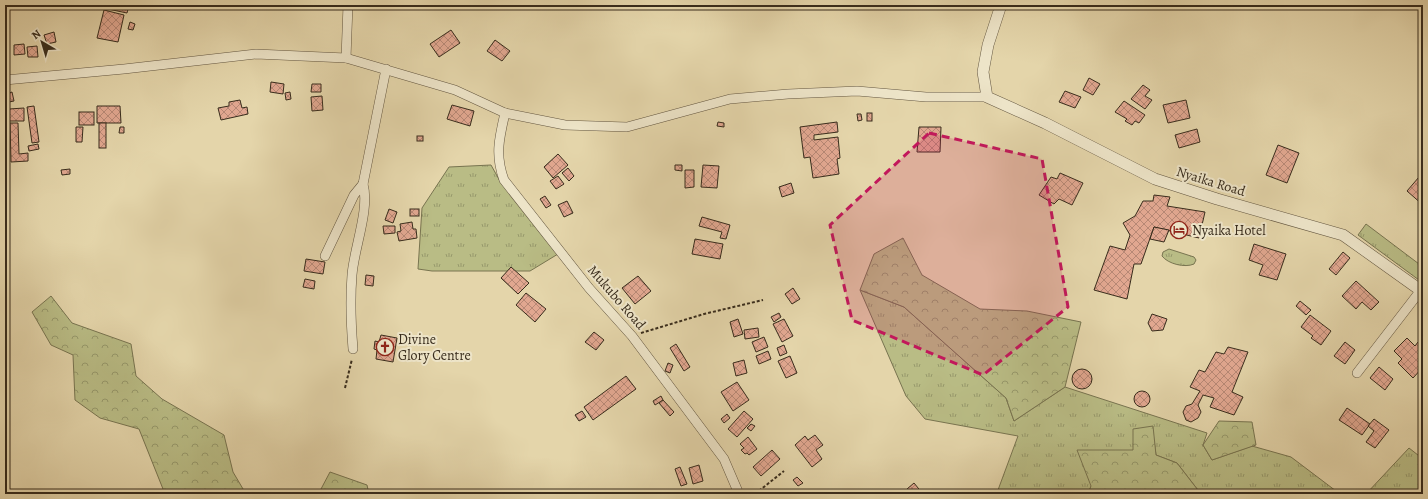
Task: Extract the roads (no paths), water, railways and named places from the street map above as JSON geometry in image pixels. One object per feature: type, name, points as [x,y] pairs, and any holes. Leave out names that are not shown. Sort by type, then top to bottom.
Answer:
[{"type":"street","points":[[346,58],[348,5]]},
{"type":"street","points":[[5,80],[124,69],[256,54],[346,58],[455,90],[505,113],[565,125],[627,127],[730,100],[788,94],[857,91],[926,97],[988,97],[983,72],[988,45],[1001,5]]},
{"type":"street","points":[[353,349],[351,326],[352,276],[366,201],[363,184],[386,69]]},
{"type":"street","name":"Nyaika Road","points":[[988,97],[1045,122],[1155,178],[1217,199],[1343,235],[1422,291]]},
{"type":"street","name":"Mukubo Road","points":[[505,113],[498,143],[498,164],[504,180],[589,288],[632,336],[724,459],[739,494]]},
{"type":"street","points":[[326,256],[354,195],[363,184]]},
{"type":"street","points":[[1357,373],[1422,291]]},
{"type":"place","name":"Nyaika Hotel","points":[[1179,230]]},
{"type":"place","name":"Divine Glory Centre","points":[[385,347]]}]
